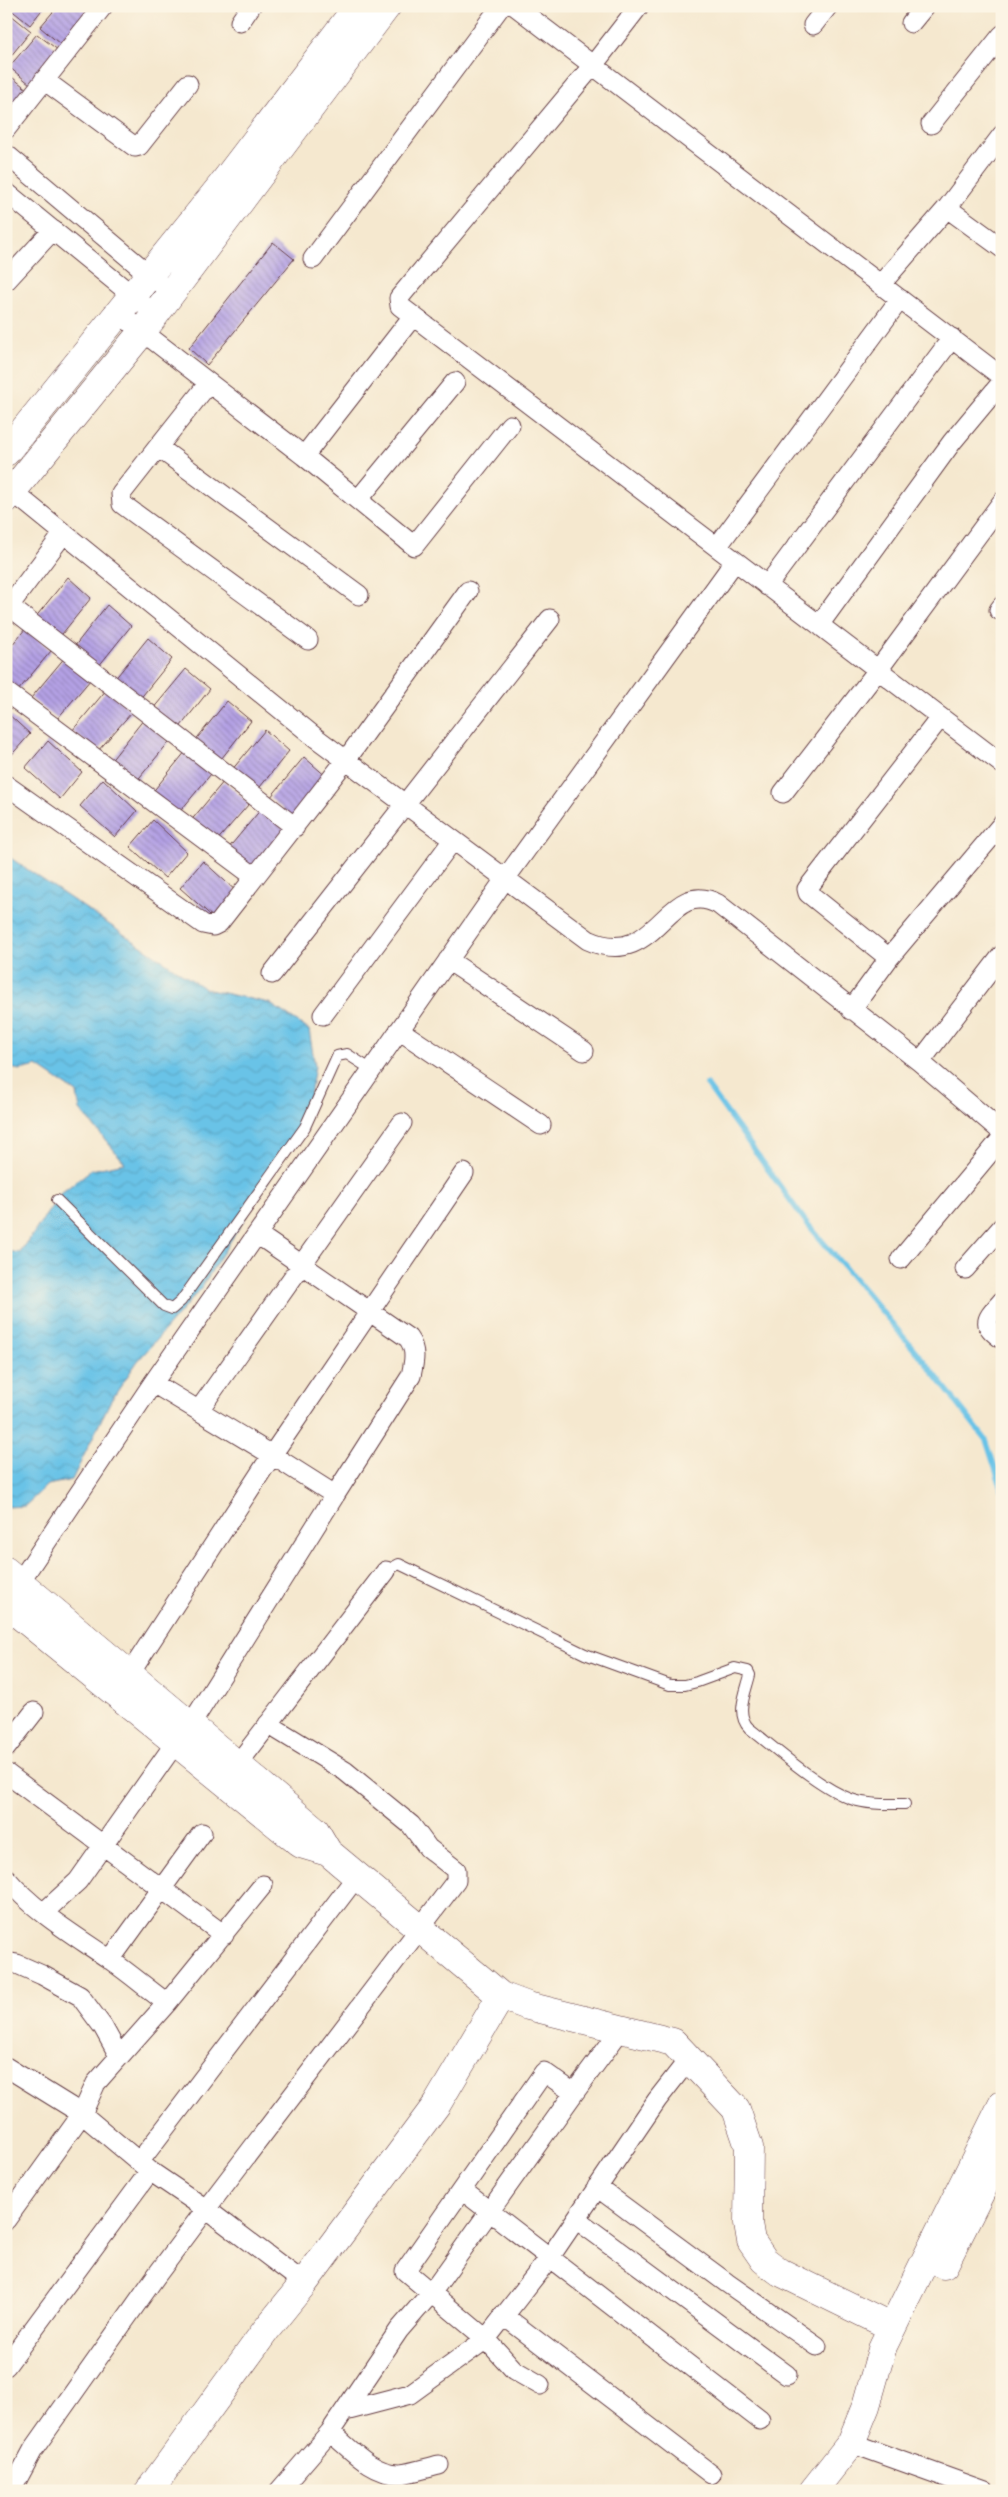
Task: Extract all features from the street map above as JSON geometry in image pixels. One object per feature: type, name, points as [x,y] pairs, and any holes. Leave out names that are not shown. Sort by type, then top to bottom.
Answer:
[{"type":"street","points":[[6,129],[103,6]]},
{"type":"street","points":[[240,22],[252,6]]},
{"type":"street","points":[[9,440],[133,294],[291,97],[358,6]]},
{"type":"street","points":[[387,6],[148,323],[10,495],[64,533],[346,760],[588,940],[608,946],[622,946],[637,942],[646,937],[669,912],[678,906],[700,898],[709,899],[718,904],[851,1010],[920,1062],[1002,1132]]},
{"type":"street","points":[[313,259],[501,6]]},
{"type":"street","points":[[639,6],[594,64],[399,298],[400,306],[1002,764]]},
{"type":"street","points":[[813,26],[828,6]]},
{"type":"street","points":[[911,23],[925,6]]},
{"type":"street","points":[[524,9],[1002,377]]},
{"type":"street","points":[[931,124],[1002,36]]},
{"type":"street","points":[[44,80],[135,147],[139,146],[188,84]]},
{"type":"street","points":[[881,284],[947,208],[1002,135]]},
{"type":"street","points":[[6,154],[133,294],[148,323],[208,384],[304,456],[414,546],[510,425]]},
{"type":"street","points":[[6,192],[133,294],[171,292]]},
{"type":"street","points":[[947,208],[1002,248]]},
{"type":"street","points":[[6,281],[53,230]]},
{"type":"street","points":[[717,547],[900,299]]},
{"type":"street","points":[[304,456],[413,316]]},
{"type":"street","points":[[767,586],[952,338]]},
{"type":"street","points":[[358,500],[455,382]]},
{"type":"street","points":[[819,625],[952,442],[1002,382]]},
{"type":"street","points":[[208,384],[121,494],[122,504],[308,640]]},
{"type":"street","points":[[158,447],[359,595]]},
{"type":"street","points":[[783,793],[878,670],[1002,502]]},
{"type":"street","points":[[64,533],[8,608],[295,828]]},
{"type":"street","points":[[328,1852],[301,1844],[183,1734],[10,1590],[256,1234],[505,879],[735,561]]},
{"type":"street","points":[[6,785],[208,927],[219,923],[295,828],[346,760],[468,591]]},
{"type":"street","points":[[272,974],[550,619]]},
{"type":"street","points":[[6,692],[255,877]]},
{"type":"street","points":[[889,958],[808,893],[807,889],[940,718]]},
{"type":"street","points":[[851,1010],[889,958],[1002,824]]},
{"type":"street","points":[[323,1016],[453,840]]},
{"type":"street","points":[[920,1062],[1002,954]]},
{"type":"street","points":[[448,960],[584,1051]]},
{"type":"street","points":[[399,1030],[541,1125]]},
{"type":"street","points":[[199,1410],[402,1123]]},
{"type":"street","points":[[901,1258],[1002,1138]]},
{"type":"street","points":[[123,1684],[272,1455],[464,1173]]},
{"type":"street","points":[[965,1270],[1002,1227]]},
{"type":"street","points":[[43,1913],[78,1881],[183,1734],[411,1376],[413,1344],[408,1338],[256,1234]]},
{"type":"street","points":[[1002,1301],[988,1318],[987,1325],[989,1330],[1002,1339]]},
{"type":"street","points":[[153,1383],[335,1495]]},
{"type":"street","points":[[237,1764],[386,1571]]},
{"type":"street","points":[[6,1748],[34,1712]]},
{"type":"street","points":[[11,2491],[32,2450],[156,2276],[456,1881],[456,1870],[428,1848],[411,1825],[345,1771],[268,1724]]},
{"type":"street","points":[[183,1734],[237,1764],[315,1830],[328,1852],[501,1996],[528,2006],[673,2042],[736,2109],[749,2147],[748,2223],[751,2241],[764,2260],[780,2272],[892,2327]]},
{"type":"street","points":[[6,1773],[224,1935]]},
{"type":"street","points":[[110,1960],[202,1833]]},
{"type":"street","points":[[6,2366],[145,2166],[357,1876]]},
{"type":"street","points":[[6,1878],[18,1892],[43,1913],[110,1960],[167,2004]]},
{"type":"street","points":[[6,2220],[82,2114],[96,2083],[167,2004],[263,1885]]},
{"type":"street","points":[[6,1962],[17,1964],[42,1975],[80,1996],[103,2027],[119,2056]]},
{"type":"street","points":[[150,2491],[266,2330],[304,2283],[437,2104],[501,1996]]},
{"type":"street","points":[[279,2491],[330,2432],[399,2330],[432,2292],[489,2210],[622,2028]]},
{"type":"street","points":[[345,2411],[410,2394],[486,2339],[550,2257],[657,2100],[689,2059]]},
{"type":"street","points":[[6,2067],[82,2114],[145,2166],[206,2209],[304,2283]]},
{"type":"street","points":[[540,2385],[514,2370],[486,2339],[405,2271],[544,2072],[574,2093]]},
{"type":"street","points":[[813,2491],[851,2443],[866,2406],[883,2346],[1002,2105]]},
{"type":"street","points":[[866,2406],[899,2356],[1002,2150]]},
{"type":"street","points":[[597,2186],[726,2283],[817,2346]]},
{"type":"street","points":[[462,2190],[550,2257],[598,2297],[687,2362],[760,2420]]},
{"type":"street","points":[[576,2219],[787,2375]]},
{"type":"street","points":[[503,2315],[711,2474]]},
{"type":"street","points":[[330,2432],[376,2470],[401,2474],[438,2465]]},
{"type":"street","points":[[851,2443],[985,2491]]},
{"type":"lane","points":[[57,1200],[164,1306],[172,1309],[181,1301],[305,1127],[337,1056],[347,1054],[372,1070]]},
{"type":"lane","points":[[386,1571],[399,1564],[585,1654],[670,1684],[685,1685],[735,1668],[743,1668],[750,1675],[741,1714],[743,1722],[749,1728],[833,1791],[852,1800],[879,1804],[905,1804]]},
{"type":"water","points":[[6,855],[205,989],[269,1003],[309,1030],[315,1066],[310,1096],[295,1138],[201,1288],[137,1362],[110,1402],[72,1480],[47,1485],[25,1506],[6,1507],[6,1251],[20,1253],[61,1193],[91,1170],[125,1163],[80,1110],[77,1093],[37,1066],[20,1070],[6,1067]]},
{"type":"building","points":[[11,6],[45,6],[30,25],[9,8]]},
{"type":"building","points":[[58,6],[84,6],[88,10],[60,44],[40,27]]},
{"type":"building","points":[[11,15],[31,31],[6,62],[6,21]]},
{"type":"building","points":[[37,34],[58,50],[30,84],[9,67]]},
{"type":"building","points":[[8,74],[28,90],[6,116],[6,75]]},
{"type":"building","points":[[273,242],[294,259],[207,365],[189,348]]},
{"type":"building","points":[[68,577],[91,598],[58,639],[34,619]]},
{"type":"building","points":[[107,605],[131,626],[98,667],[74,647]]},
{"type":"building","points":[[26,628],[51,651],[17,692],[6,683],[6,652]]},
{"type":"building","points":[[148,638],[172,659],[139,700],[114,680]]},
{"type":"building","points":[[66,656],[91,679],[57,719],[31,698]]},
{"type":"building","points":[[186,669],[210,689],[177,731],[152,710]]},
{"type":"building","points":[[107,689],[132,712],[97,752],[72,731]]},
{"type":"building","points":[[227,701],[251,721],[218,763],[194,742]]},
{"type":"building","points":[[6,712],[30,734],[7,760],[6,759]]},
{"type":"building","points":[[144,719],[169,742],[135,783],[110,762]]},
{"type":"building","points":[[265,730],[289,751],[256,792],[231,771]]},
{"type":"building","points":[[48,741],[82,772],[60,799],[25,768]]},
{"type":"building","points":[[186,751],[211,774],[177,815],[151,794]]},
{"type":"building","points":[[304,757],[328,778],[294,819],[270,798]]},
{"type":"building","points":[[103,779],[137,811],[115,837],[80,806]]},
{"type":"building","points":[[224,781],[249,804],[214,844],[189,823]]},
{"type":"building","points":[[262,808],[287,831],[253,871],[227,850]]},
{"type":"building","points":[[153,820],[187,852],[165,878],[130,847]]},
{"type":"building","points":[[203,861],[237,892],[215,919],[180,888]]},
{"type":"waterway","points":[[707,1085],[806,1222],[929,1367],[986,1440],[1002,1489]]}]
